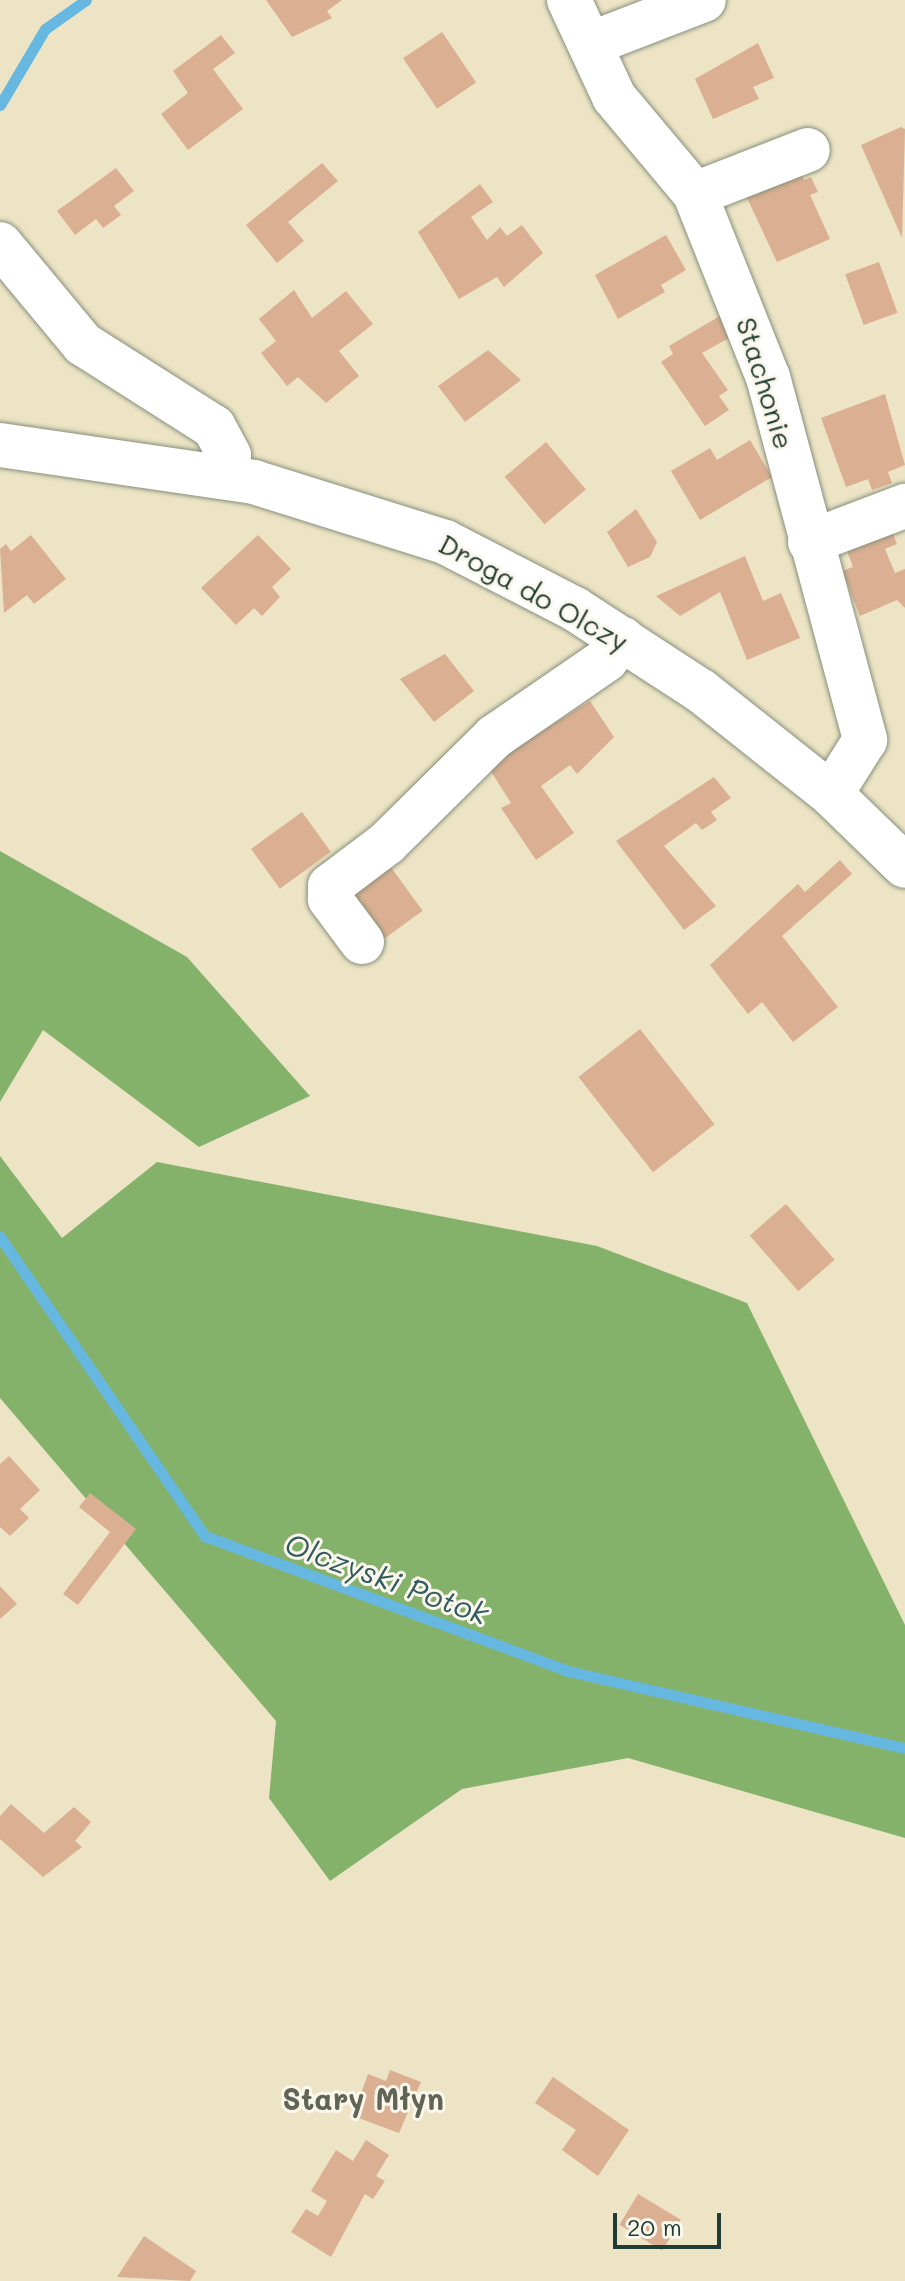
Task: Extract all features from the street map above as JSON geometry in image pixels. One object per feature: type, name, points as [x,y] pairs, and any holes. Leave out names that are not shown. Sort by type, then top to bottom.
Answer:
[{"type":"street","name":"Stachonie","points":[[569,0],[614,97],[695,194],[768,377],[865,740],[831,794]]},
{"type":"street","points":[[590,44],[704,0]]},
{"type":"street","points":[[695,194],[808,150]]},
{"type":"street","points":[[0,244],[83,344],[214,427],[229,455],[226,477]]},
{"type":"street","name":"Droga do Olczy","points":[[0,445],[226,477],[346,506],[445,542],[623,639],[737,717],[831,794],[905,866]]},
{"type":"street","points":[[810,542],[905,506]]},
{"type":"street","points":[[362,942],[330,899],[330,886],[387,843],[494,737],[606,660],[623,639]]},
{"type":"green space","points":[[0,851],[187,957],[310,1096],[199,1147],[43,1030],[0,1102]]},
{"type":"green space","points":[[0,1156],[62,1238],[157,1162],[597,1246],[747,1303],[905,1625],[905,1838],[628,1758],[462,1789],[330,1881],[269,1798],[276,1721],[0,1398]]},
{"type":"building","points":[[266,0],[342,0],[327,11],[332,18],[292,37]]},
{"type":"building","points":[[442,32],[476,83],[437,109],[403,58]]},
{"type":"building","points":[[221,35],[235,53],[213,69],[243,109],[188,150],[161,114],[188,93],[173,71]]},
{"type":"building","points":[[758,43],[774,78],[753,87],[759,99],[713,119],[695,79]]},
{"type":"building","points":[[901,127],[905,129],[902,238],[861,145]]},
{"type":"building","points":[[322,163],[338,181],[288,222],[304,241],[277,263],[246,225]]},
{"type":"building","points":[[116,168],[134,191],[114,206],[121,215],[103,228],[96,219],[75,235],[57,211]]},
{"type":"building","points":[[801,173],[804,180],[811,177],[818,192],[810,195],[830,239],[777,262],[747,198]]},
{"type":"building","points":[[480,184],[493,202],[471,217],[487,240],[500,227],[507,236],[522,225],[543,253],[504,287],[497,277],[459,299],[418,232]]},
{"type":"building","points":[[666,235],[686,270],[661,285],[665,292],[618,319],[595,275]]},
{"type":"building","points":[[879,262],[897,313],[864,325],[845,274]]},
{"type":"building","points":[[294,290],[312,318],[346,291],[373,324],[339,351],[359,376],[326,403],[298,377],[287,386],[261,353],[276,341],[259,319]]},
{"type":"building","points":[[735,307],[747,328],[702,353],[728,390],[719,396],[729,410],[705,426],[661,362],[673,354],[669,346]]},
{"type":"building","points":[[488,350],[521,380],[465,422],[438,386]]},
{"type":"building","points":[[885,394],[905,465],[888,472],[892,483],[872,490],[868,479],[846,487],[821,418]]},
{"type":"building","points":[[750,440],[772,477],[700,520],[671,471],[710,448],[717,460]]},
{"type":"building","points":[[546,442],[586,489],[544,524],[505,477]]},
{"type":"building","points":[[636,509],[657,542],[650,557],[628,567],[607,532]]},
{"type":"building","points":[[891,529],[897,544],[885,549],[895,573],[905,569],[905,608],[897,600],[860,616],[842,571],[853,567],[846,548]]},
{"type":"building","points":[[31,535],[66,579],[34,604],[27,595],[4,613],[0,549],[6,544],[11,551]]},
{"type":"building","points":[[258,535],[291,569],[272,587],[280,597],[262,616],[254,608],[236,625],[201,588]]},
{"type":"building","points":[[745,556],[763,601],[781,593],[800,638],[747,660],[720,592],[680,616],[656,596]]},
{"type":"building","points":[[445,654],[474,691],[434,722],[400,679]]},
{"type":"building","points":[[590,701],[614,737],[577,774],[570,765],[541,786],[574,833],[536,860],[501,808],[511,803],[487,765]]},
{"type":"building","points":[[714,777],[731,798],[711,812],[717,820],[702,830],[696,823],[664,846],[716,906],[684,930],[616,841]]},
{"type":"building","points":[[302,812],[331,852],[280,889],[251,849]]},
{"type":"building","points":[[385,859],[423,911],[385,938],[347,887]]},
{"type":"building","points":[[840,860],[852,874],[782,936],[838,1007],[793,1042],[762,1002],[748,1014],[710,965],[798,884],[805,892]]},
{"type":"building","points":[[640,1029],[714,1124],[653,1172],[579,1077]]},
{"type":"building","points":[[786,1204],[835,1260],[798,1291],[750,1235]]},
{"type":"building","points":[[9,1456],[40,1490],[20,1509],[29,1518],[10,1536],[0,1527],[0,1464]]},
{"type":"building","points":[[90,1493],[136,1529],[78,1605],[63,1594],[110,1532],[79,1507]]},
{"type":"building","points":[[0,1586],[17,1604],[0,1619]]},
{"type":"building","points":[[11,1804],[44,1833],[74,1807],[91,1822],[75,1841],[82,1847],[43,1877],[0,1839],[0,1816]]},
{"type":"building","points":[[390,2070],[421,2082],[399,2133],[353,2116],[368,2074],[386,2081]]},
{"type":"building","points":[[553,2077],[629,2130],[598,2176],[562,2150],[576,2130],[535,2103]]},
{"type":"building","points":[[366,2140],[389,2155],[376,2176],[385,2181],[373,2199],[365,2194],[331,2257],[291,2232],[306,2209],[318,2216],[327,2201],[311,2191],[336,2150],[353,2161]]},
{"type":"building","points":[[638,2194],[681,2220],[662,2251],[619,2225]]},
{"type":"building","points":[[144,2236],[196,2271],[190,2281],[117,2277]]},
{"type":"waterway","points":[[0,105],[45,29],[86,0]]},
{"type":"waterway","name":"Olczyski Potok","points":[[0,1237],[205,1536],[568,1671],[905,1748]]},
{"type":"district","name":"Stary Młyn","points":[[363,2098]]}]
